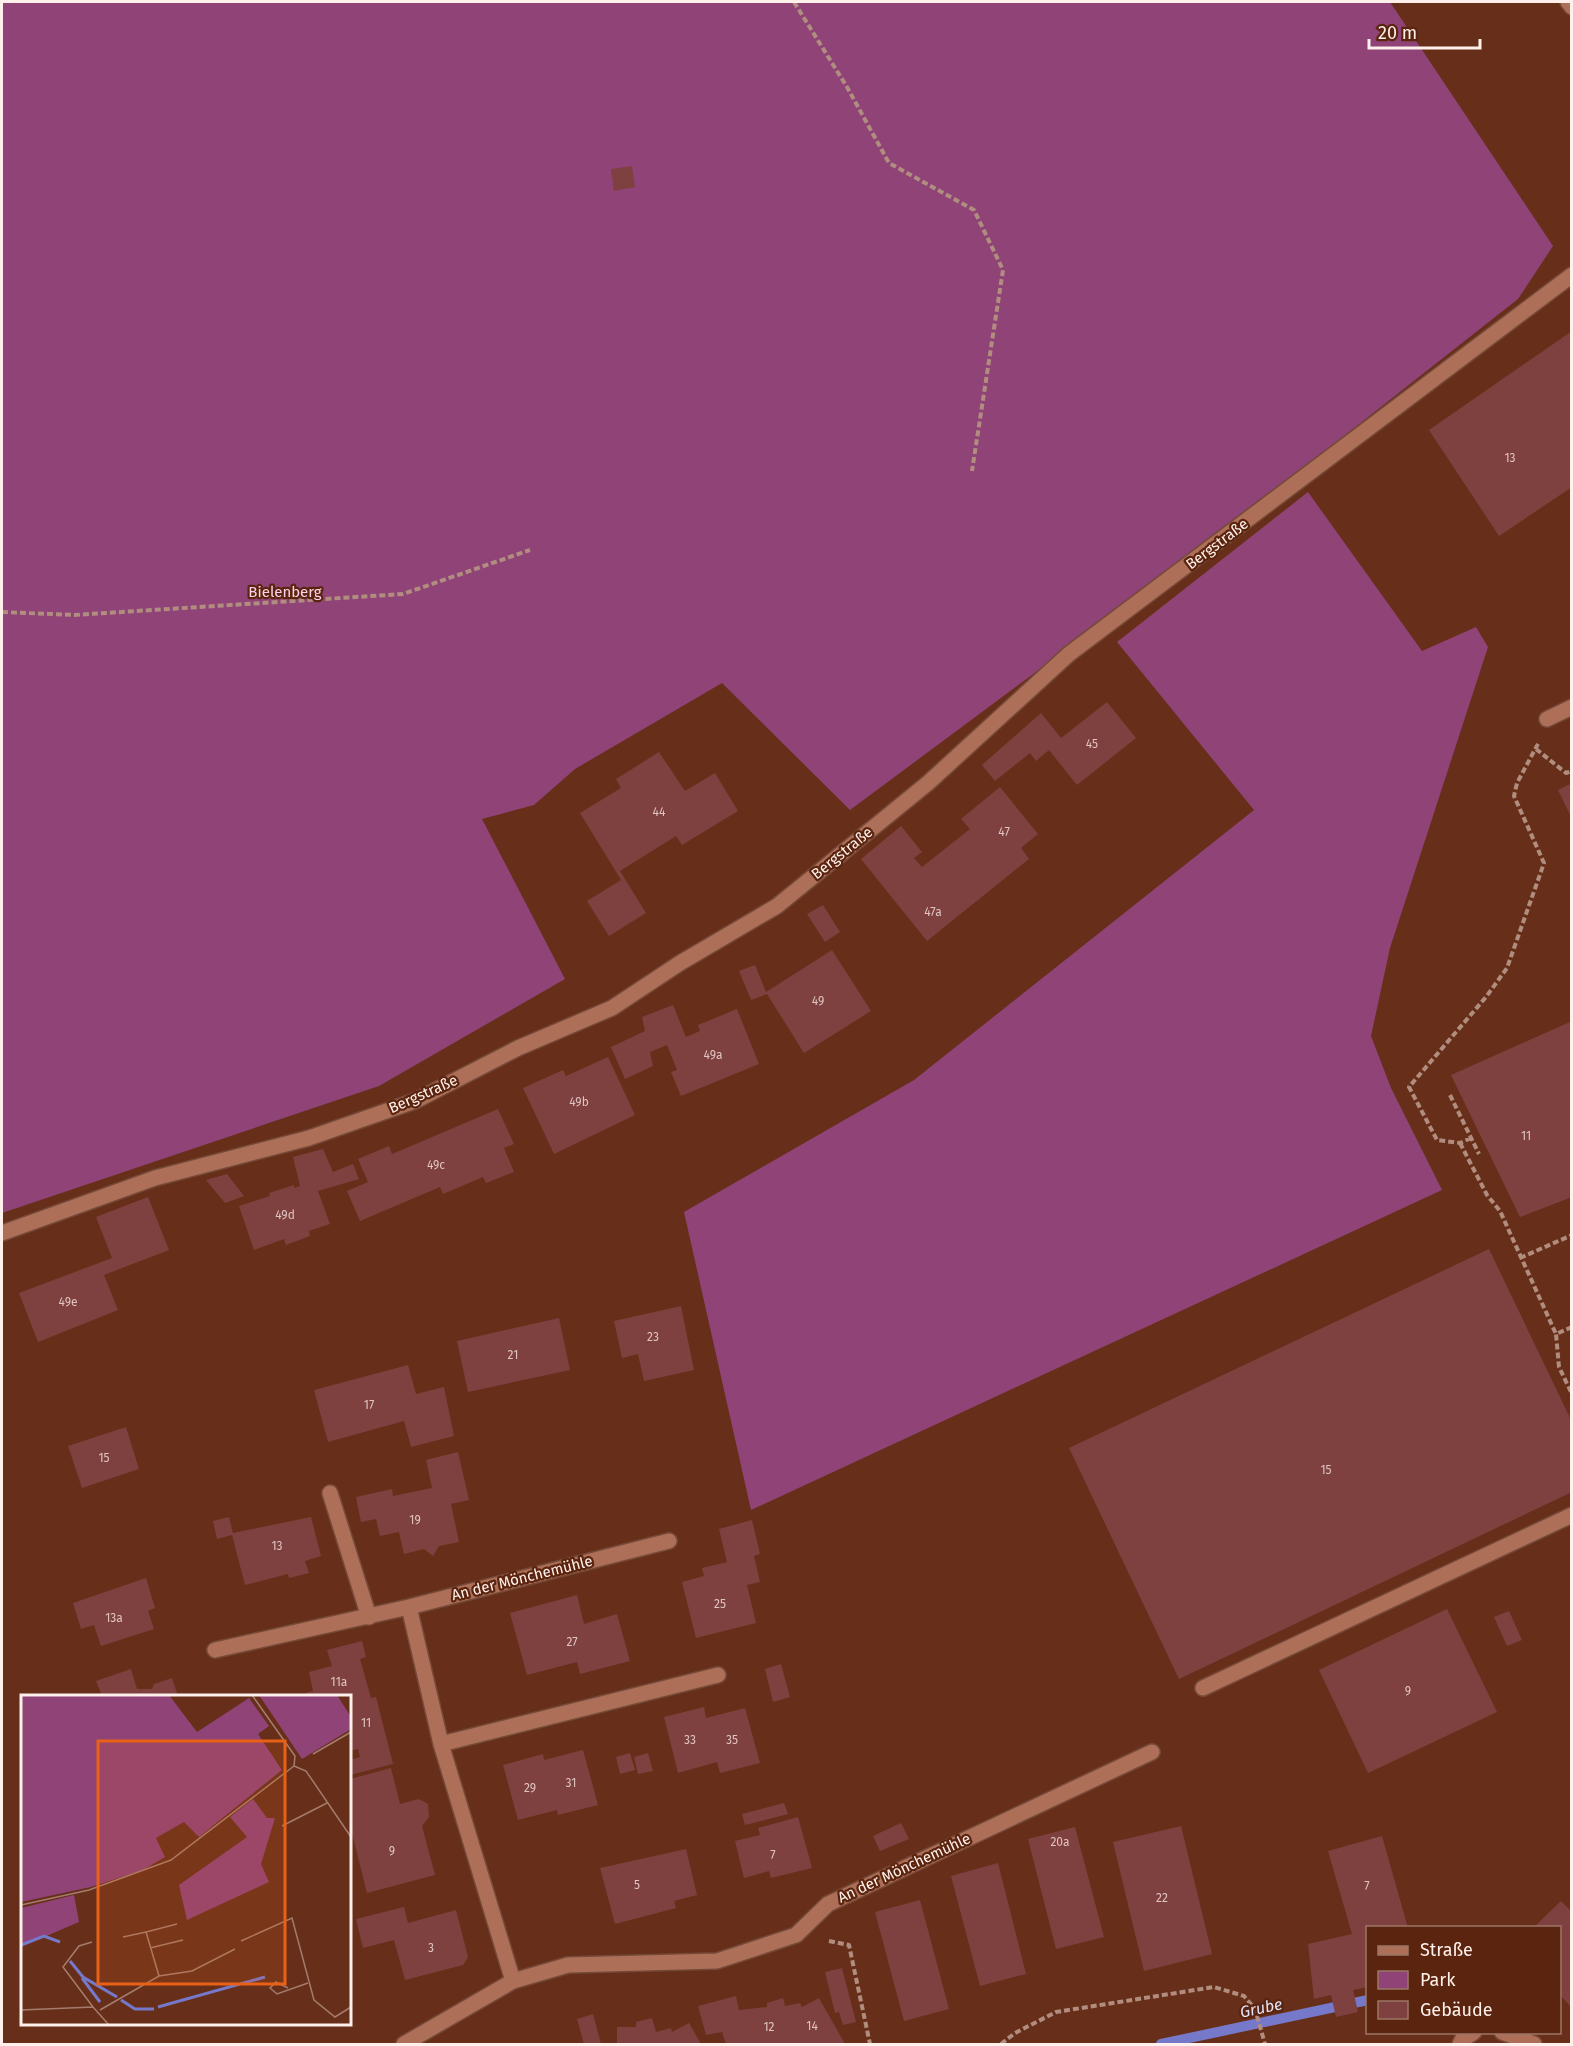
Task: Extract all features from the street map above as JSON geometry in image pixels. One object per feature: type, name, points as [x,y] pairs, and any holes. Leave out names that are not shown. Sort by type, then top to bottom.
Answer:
[{"type":"street","points":[[1568,2],[1572,7]]},
{"type":"street","name":"Bergstraße","points":[[2,1233],[156,1178],[309,1138],[415,1101],[518,1048],[612,1008],[680,963],[777,906],[928,783],[1069,654],[1191,565],[1572,275]]},
{"type":"street","points":[[1547,718],[1572,707]]},
{"type":"street","points":[[330,1492],[362,1587],[369,1617]]},
{"type":"street","points":[[1203,1688],[1572,1515]]},
{"type":"street","name":"An der Mönchemühle","points":[[214,1650],[369,1617],[669,1541]]},
{"type":"street","points":[[409,1607],[441,1744],[513,1981]]},
{"type":"street","points":[[441,1744],[718,1675]]},
{"type":"street","name":"An der Mönchemühle","points":[[404,2044],[513,1981],[568,1965],[717,1960],[796,1935],[828,1904],[1152,1752]]},
{"type":"street","points":[[1460,2044],[1471,2034]]},
{"type":"street","points":[[1507,2034],[1534,2044]]},
{"type":"path","points":[[794,2],[847,87],[889,163],[974,210],[1003,270],[972,471]]},
{"type":"path","points":[[2,612],[74,615],[403,594],[530,550]]},
{"type":"path","points":[[1471,1138],[1460,1143],[1437,1140],[1409,1087],[1507,968],[1522,929],[1544,862],[1514,796],[1517,783],[1536,749],[1547,718]]},
{"type":"path","points":[[1536,749],[1566,773],[1572,771]]},
{"type":"path","points":[[1450,1095],[1479,1154]]},
{"type":"path","points":[[1460,1143],[1487,1195],[1500,1211],[1556,1334],[1559,1367],[1572,1394]]},
{"type":"path","points":[[1520,1258],[1572,1234]]},
{"type":"path","points":[[1556,1334],[1572,1327]]},
{"type":"path","points":[[796,1935],[849,1945],[870,2044]]},
{"type":"path","points":[[1001,2044],[1015,2033],[1056,2013],[1214,1986],[1244,1996],[1255,2009],[1265,2044]]},
{"type":"green space","name":"Bielenberg","points":[[2,2],[1390,2],[1553,246],[1518,299],[1180,565],[850,810],[722,683],[575,769],[534,805],[482,819],[565,979],[379,1086],[2,1213]]},
{"type":"green space","points":[[1308,492],[1422,651],[1476,627],[1488,647],[1390,948],[1371,1036],[1391,1088],[1442,1190],[751,1510],[684,1212],[914,1080],[1254,810],[1117,642]]},
{"type":"building","points":[[632,166],[635,187],[614,191],[611,169]]},
{"type":"building","points":[[1572,331],[1572,487],[1499,536],[1429,430]]},
{"type":"building","points":[[1107,702],[1136,738],[1077,785],[1049,750],[1036,761],[1030,753],[995,781],[982,765],[1041,713],[1061,738]]},
{"type":"building","points":[[659,752],[685,791],[715,773],[738,811],[682,845],[676,836],[620,871],[646,913],[609,936],[587,901],[621,880],[580,813],[621,788],[616,779]]},
{"type":"building","points":[[1572,783],[1572,819],[1558,790]]},
{"type":"building","points":[[1000,787],[1038,834],[1021,848],[1029,859],[927,941],[861,859],[901,826],[922,852],[914,858],[922,867],[970,829],[961,819]]},
{"type":"building","points":[[823,905],[840,932],[825,942],[807,914]]},
{"type":"building","points":[[832,950],[871,1011],[804,1053],[767,994],[751,1000],[739,971],[755,965],[766,992]]},
{"type":"building","points":[[673,1005],[686,1037],[700,1031],[698,1025],[737,1009],[759,1064],[681,1096],[671,1072],[677,1070],[667,1045],[650,1052],[653,1066],[625,1079],[611,1047],[645,1031],[642,1017]]},
{"type":"building","points":[[1572,1021],[1572,1197],[1520,1217],[1451,1075]]},
{"type":"building","points":[[608,1057],[635,1115],[554,1154],[523,1088],[563,1070],[566,1076]]},
{"type":"building","points":[[498,1109],[514,1144],[504,1148],[514,1172],[486,1183],[483,1177],[443,1194],[440,1187],[360,1221],[347,1191],[368,1182],[358,1159],[389,1146],[392,1154]]},
{"type":"building","points":[[323,1149],[333,1172],[353,1164],[359,1179],[318,1191],[330,1224],[309,1231],[310,1236],[286,1245],[284,1239],[254,1250],[239,1206],[270,1196],[269,1193],[294,1185],[294,1188],[300,1186],[293,1157]]},
{"type":"building","points":[[227,1174],[244,1196],[225,1203],[206,1180]]},
{"type":"building","points":[[148,1197],[169,1250],[104,1275],[118,1310],[38,1342],[19,1293],[112,1258],[96,1217]]},
{"type":"building","points":[[1489,1249],[1572,1422],[1572,1492],[1179,1679],[1069,1448]]},
{"type":"building","points":[[681,1306],[694,1370],[644,1381],[638,1354],[622,1358],[614,1321]]},
{"type":"building","points":[[559,1318],[570,1370],[468,1392],[457,1341]]},
{"type":"building","points":[[408,1365],[416,1394],[444,1387],[454,1436],[411,1447],[404,1421],[328,1442],[314,1390]]},
{"type":"building","points":[[126,1427],[139,1469],[82,1488],[68,1446]]},
{"type":"building","points":[[458,1452],[469,1500],[451,1504],[459,1542],[439,1546],[433,1556],[424,1549],[404,1554],[399,1532],[380,1536],[376,1519],[361,1522],[356,1497],[392,1489],[393,1496],[432,1488],[426,1460]]},
{"type":"building","points":[[229,1517],[233,1533],[311,1517],[321,1556],[305,1561],[309,1573],[289,1578],[288,1574],[245,1585],[232,1535],[217,1539],[213,1521]]},
{"type":"building","points":[[752,1520],[760,1554],[754,1556],[760,1582],[747,1585],[756,1623],[696,1638],[682,1582],[704,1576],[702,1568],[727,1562],[719,1529]]},
{"type":"building","points":[[146,1578],[155,1608],[148,1611],[154,1629],[101,1646],[94,1625],[81,1629],[73,1603]]},
{"type":"building","points":[[577,1595],[584,1624],[617,1614],[630,1661],[580,1674],[577,1662],[527,1675],[510,1613]]},
{"type":"building","points":[[1447,1609],[1497,1712],[1368,1773],[1319,1670]]},
{"type":"building","points":[[1509,1611],[1522,1640],[1507,1646],[1494,1617]]},
{"type":"building","points":[[362,1641],[366,1657],[360,1659],[371,1698],[376,1697],[393,1764],[351,1775],[351,1760],[360,1757],[358,1749],[351,1751],[351,1695],[307,1695],[306,1693],[313,1691],[309,1672],[332,1666],[327,1650]]},
{"type":"building","points":[[781,1664],[790,1697],[773,1702],[765,1669]]},
{"type":"building","points":[[131,1669],[137,1689],[152,1689],[154,1684],[172,1678],[178,1695],[102,1695],[96,1681]]},
{"type":"building","points":[[704,1707],[706,1718],[745,1708],[760,1763],[720,1773],[717,1762],[678,1773],[664,1717]]},
{"type":"building","points":[[583,1750],[598,1805],[558,1815],[557,1810],[518,1820],[503,1765],[543,1754],[544,1760]]},
{"type":"building","points":[[630,1753],[635,1770],[620,1774],[616,1757]]},
{"type":"building","points":[[648,1753],[653,1771],[638,1774],[634,1757]]},
{"type":"building","points":[[391,1768],[400,1804],[419,1799],[428,1804],[429,1817],[422,1826],[435,1875],[367,1893],[351,1829],[351,1779]]},
{"type":"building","points":[[784,1803],[788,1814],[745,1825],[742,1814]]},
{"type":"building","points":[[798,1817],[812,1868],[771,1878],[769,1871],[744,1878],[735,1841],[760,1835],[758,1828]]},
{"type":"building","points":[[901,1823],[909,1839],[880,1851],[873,1836]]},
{"type":"building","points":[[1181,1826],[1212,1954],[1144,1971],[1113,1842]]},
{"type":"building","points":[[1075,1827],[1104,1937],[1056,1949],[1028,1839]]},
{"type":"building","points":[[1382,1836],[1407,1926],[1366,1926],[1366,1987],[1353,1990],[1358,2012],[1336,2017],[1331,1995],[1314,1999],[1308,1944],[1352,1934],[1328,1851]]},
{"type":"building","points":[[686,1849],[697,1895],[674,1901],[676,1908],[615,1924],[600,1868]]},
{"type":"building","points":[[998,1863],[1026,1974],[980,1986],[951,1876]]},
{"type":"building","points":[[920,1900],[949,2009],[904,2021],[875,1912]]},
{"type":"building","points":[[1561,1901],[1572,1912],[1572,2008],[1561,1996],[1561,1926],[1535,1926]]},
{"type":"building","points":[[404,1907],[408,1923],[456,1910],[468,1957],[463,1965],[405,1980],[394,1940],[363,1948],[356,1919]]},
{"type":"building","points":[[842,1968],[856,2022],[843,2025],[839,2012],[835,2013],[825,1972]]},
{"type":"building","points":[[736,1996],[739,2010],[767,2007],[767,2003],[783,1998],[785,2006],[800,2003],[802,2007],[819,1998],[845,2044],[726,2044],[722,2032],[706,2035],[698,2006]]},
{"type":"building","points":[[593,2014],[601,2044],[584,2044],[577,2019]]},
{"type":"building","points":[[652,2018],[656,2032],[671,2028],[672,2032],[689,2023],[701,2044],[617,2044],[617,2027],[636,2027],[636,2022]]},
{"type":"waterway","name":"Grube","points":[[1161,2044],[1366,2000]]}]
